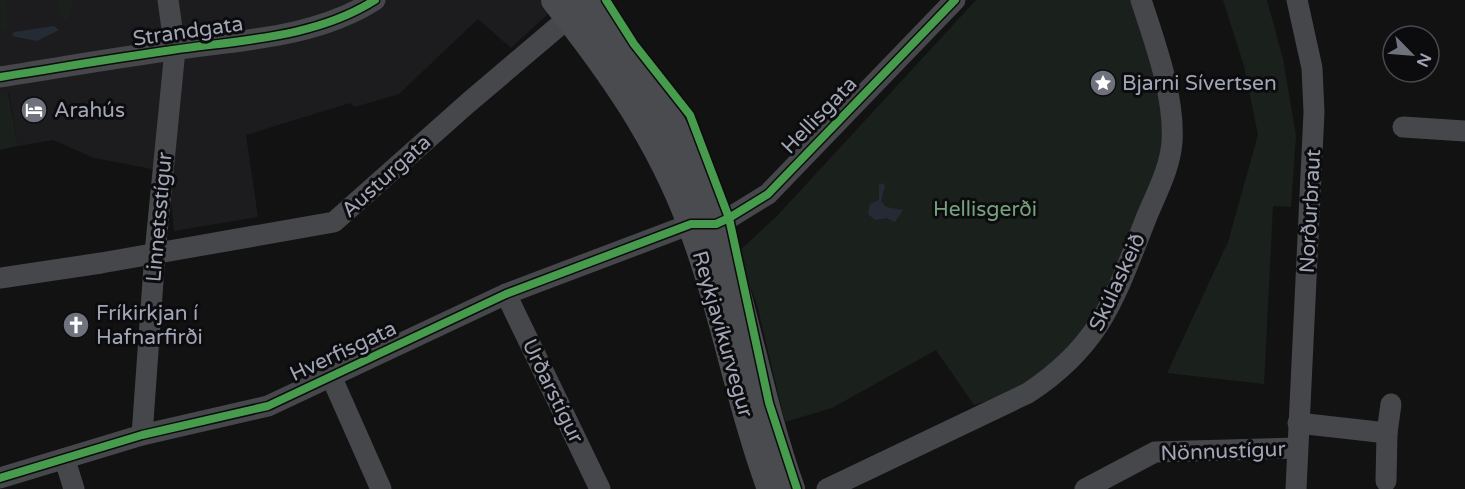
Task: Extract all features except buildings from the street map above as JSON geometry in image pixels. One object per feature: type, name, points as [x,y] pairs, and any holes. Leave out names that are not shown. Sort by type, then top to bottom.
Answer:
[{"type":"main road","name":"Reykjavíkurvegur","points":[[581,5],[635,68],[692,161],[704,224],[757,453],[771,489]]},
{"type":"main road","name":"Reykjavíkurvegur","points":[[704,224],[791,489]]},
{"type":"street","name":"Linnetsstígur","points":[[142,435],[155,253],[175,50],[168,0]]},
{"type":"street","name":"Strandgata","points":[[0,77],[175,50],[238,43],[309,28],[358,11],[375,0]]},
{"type":"street","name":"Hellisgata","points":[[704,224],[729,219],[768,194],[955,0]]},
{"type":"street","name":"Skúlaskeið","points":[[827,489],[1028,393],[1056,375],[1073,360],[1100,325],[1122,282],[1166,171],[1172,141],[1165,83],[1141,0]]},
{"type":"street","name":"Norðurbraut","points":[[1296,489],[1314,112],[1308,37],[1297,0]]},
{"type":"street","name":"Austurgata","points":[[0,278],[334,222],[581,5]]},
{"type":"street","points":[[1403,127],[1465,131]]},
{"type":"street","name":"Hverfisgata","points":[[0,478],[142,435],[268,406],[506,294],[704,224]]},
{"type":"street","name":"Urðarstígur","points":[[506,294],[600,489]]},
{"type":"street","points":[[331,376],[381,489]]},
{"type":"street","points":[[1386,481],[1387,433],[1391,404]]},
{"type":"street","points":[[1298,423],[1387,433]]},
{"type":"street","name":"Nönnustígur","points":[[1084,489],[1155,452],[1297,448]]},
{"type":"street","points":[[65,460],[74,489]]},
{"type":"shaded area","points":[[0,0],[543,0],[551,11],[511,48],[478,19],[399,94],[355,107],[350,103],[246,135],[258,217],[174,231],[168,172],[94,158],[53,140],[18,146],[9,94],[0,95]]},
{"type":"shaded area","points":[[54,26],[59,30],[37,41],[12,36],[14,32]]},
{"type":"shaded area","points":[[883,183],[885,186],[881,201],[886,207],[903,210],[895,222],[887,218],[875,220],[868,214],[870,204],[879,200],[879,185]]},
{"type":"green space","points":[[0,0],[5,0],[8,27],[2,34]]},
{"type":"green space","points":[[57,0],[73,0],[67,21],[60,16]]},
{"type":"green space","name":"Hellisgerði","points":[[976,0],[1131,0],[1154,54],[1167,148],[1098,320],[1053,370],[1005,395],[974,405],[936,350],[832,408],[785,422],[757,305],[738,252],[777,216]]},
{"type":"green space","points":[[1223,0],[1267,0],[1283,59],[1296,136],[1291,207],[1273,206],[1264,384],[1167,373],[1228,242],[1258,135],[1244,66]]},
{"type":"green space","points":[[8,93],[18,146],[0,150],[0,95]]},
{"type":"cycle path","points":[[0,77],[277,36],[328,22],[352,13],[375,0]]},
{"type":"cycle path","points":[[606,0],[634,44],[690,115],[729,218],[769,403],[797,489]]},
{"type":"cycle path","points":[[0,478],[142,435],[268,406],[506,294],[691,224],[716,224],[729,218],[768,194],[955,0]]},
{"type":"place","name":"Bjarni Sívertsen","points":[[1103,83]]},
{"type":"place","name":"Arahús","points":[[34,110]]},
{"type":"place","name":"Fríkirkjan í Hafnarfirði","points":[[76,325]]}]
